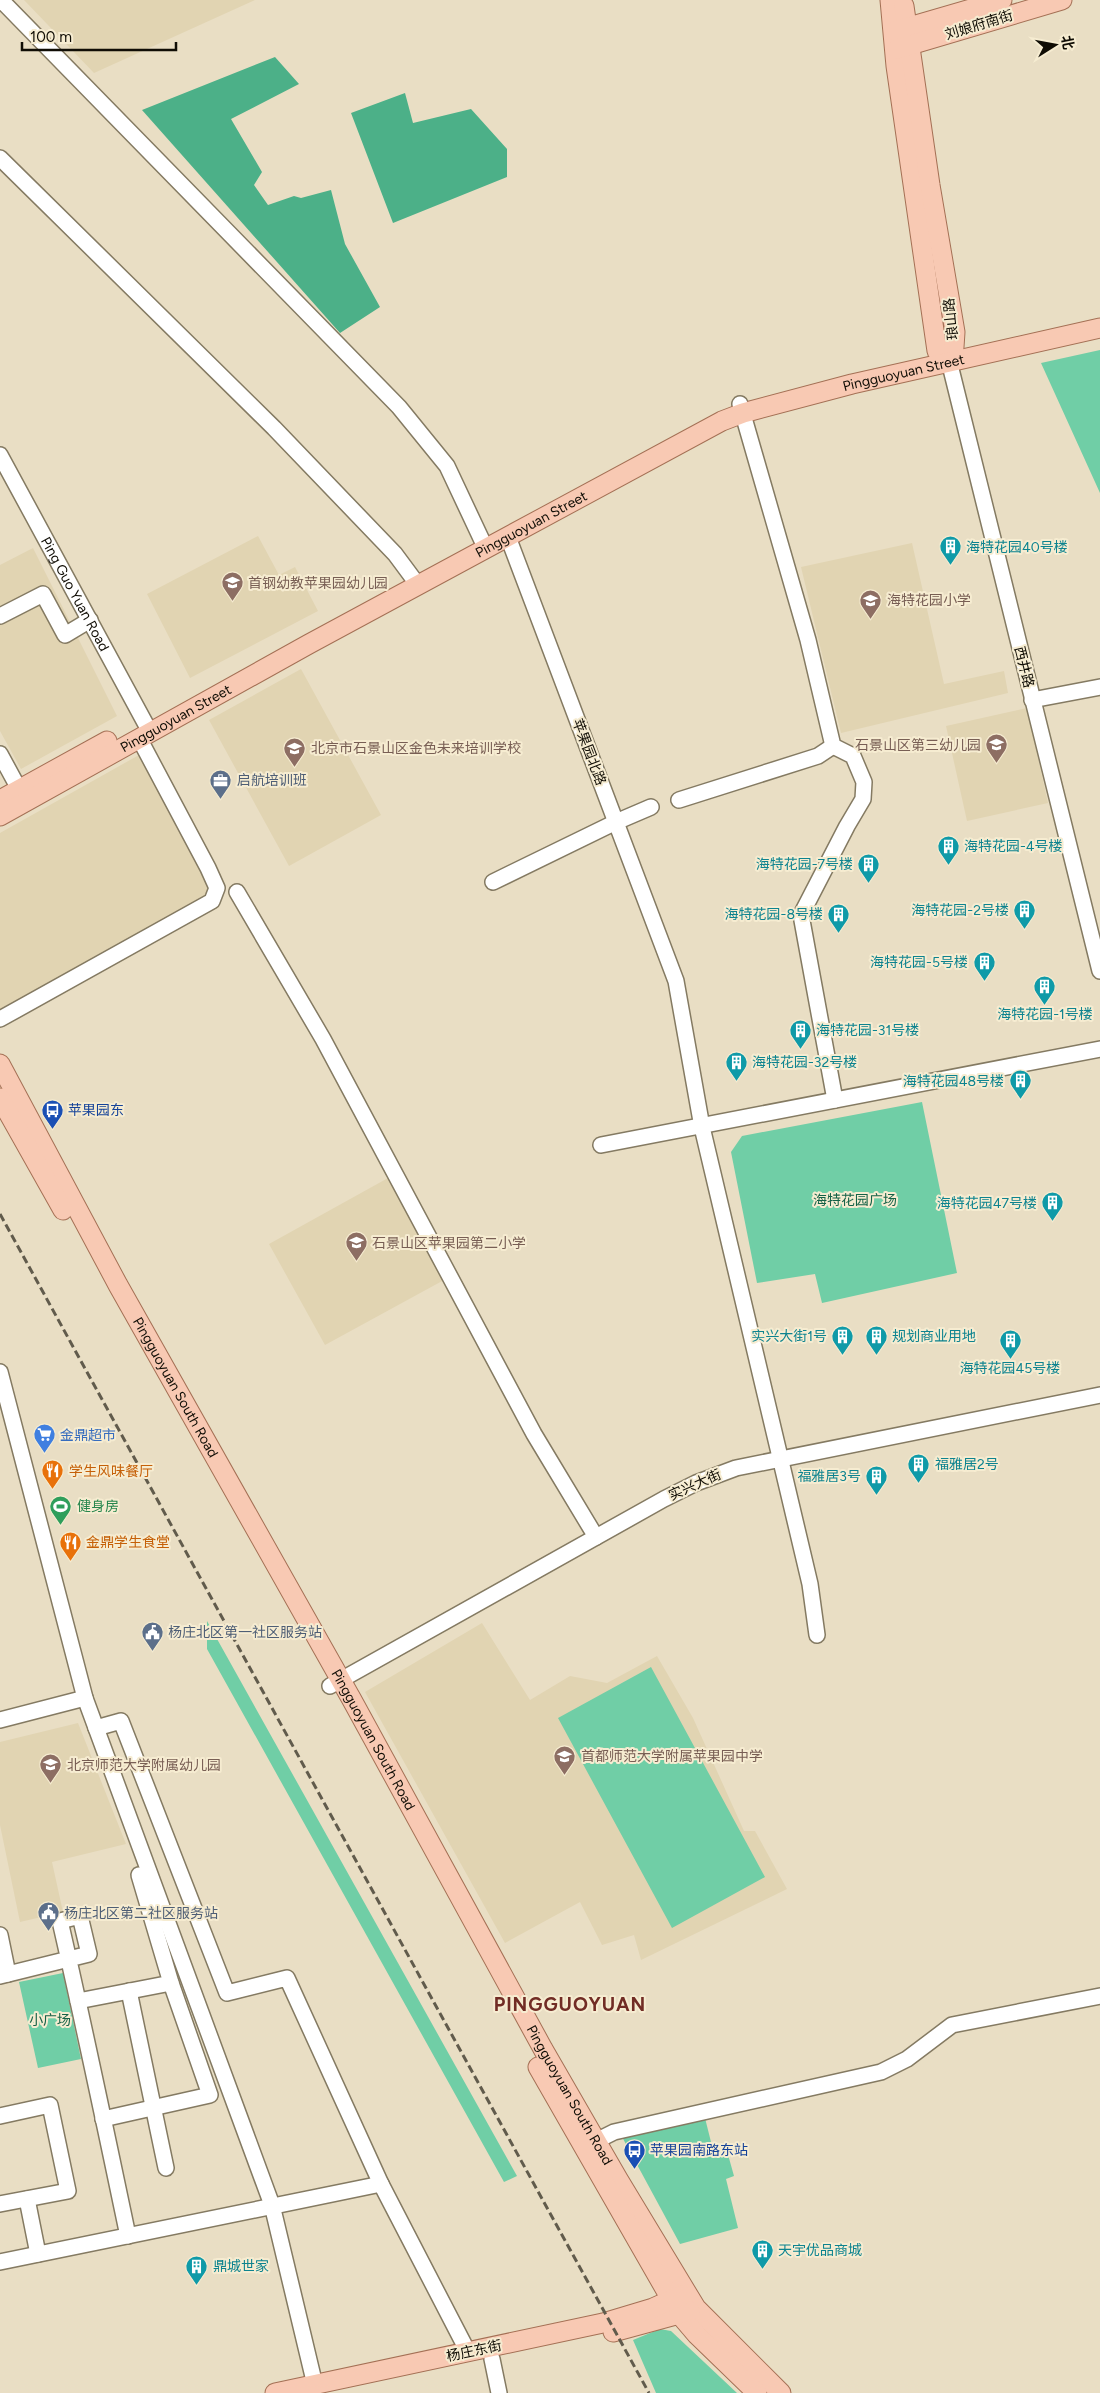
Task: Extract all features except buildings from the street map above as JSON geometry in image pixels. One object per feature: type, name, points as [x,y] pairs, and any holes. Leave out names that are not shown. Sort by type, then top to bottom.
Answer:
[{"type":"main road","name":"琅山路","points":[[890,0],[901,38],[955,332],[947,353]]},
{"type":"main road","name":"琅山路","points":[[901,38],[903,0]]},
{"type":"main road","name":"刘娘府南街","points":[[901,38],[1002,0]]},
{"type":"main road","name":"刘娘府南街","points":[[901,38],[1062,0]]},
{"type":"main road","name":"Pingguoyuan Street","points":[[0,816],[144,730],[484,544],[666,437],[742,408],[947,353],[1100,316]]},
{"type":"main road","name":"Pingguoyuan Street","points":[[947,353],[1100,328]]},
{"type":"main road","name":"Pingguoyuan Street","points":[[484,544],[508,537],[742,408]]},
{"type":"main road","name":"Pingguoyuan Street","points":[[0,800],[19,789],[144,730]]},
{"type":"main road","name":"Pingguoyuan South Road","points":[[0,1064],[335,1683],[514,2024],[683,2305],[781,2393]]},
{"type":"main road","name":"Pingguoyuan South Road","points":[[0,1098],[109,1290],[252,1550],[335,1683],[596,2141],[697,2335],[757,2393]]},
{"type":"main road","name":"杨庄东街","points":[[275,2393],[683,2305]]},
{"type":"main road","name":"杨庄东街","points":[[333,2393],[492,2359],[683,2305]]},
{"type":"street","points":[[1,0],[399,407],[447,466],[484,544]]},
{"type":"street","points":[[0,158],[274,428],[395,554],[415,581]]},
{"type":"street","name":"西井路","points":[[947,353],[1100,971]]},
{"type":"street","points":[[742,408],[808,640],[833,746]]},
{"type":"street","name":"Ping Guo Yuan Road","points":[[0,455],[90,620],[144,730],[216,888],[212,901],[0,1019]]},
{"type":"street","name":"苹果园北路","points":[[508,537],[672,966],[681,1002],[702,1127],[810,1584],[817,1635]]},
{"type":"street","points":[[0,616],[43,594],[65,635],[90,620]]},
{"type":"street","points":[[1032,700],[1100,687]]},
{"type":"street","points":[[679,800],[818,756],[833,746]]},
{"type":"street","points":[[833,746],[853,756],[864,782],[863,799],[801,915],[835,1100]]},
{"type":"street","points":[[0,754],[19,789]]},
{"type":"street","points":[[493,882],[651,807]]},
{"type":"street","points":[[237,892],[303,1004],[312,1024],[323,1039],[534,1434],[596,1537]]},
{"type":"street","points":[[601,1145],[1100,1049]]},
{"type":"street","points":[[0,1372],[85,1698],[272,2205],[315,2385]]},
{"type":"street","name":"实兴大街","points":[[335,1683],[664,1499],[704,1479],[736,1468],[1100,1395]]},
{"type":"street","points":[[0,1720],[85,1698]]},
{"type":"street","points":[[96,1728],[121,1721],[227,1993],[287,1978],[381,2184],[468,2352]]},
{"type":"street","points":[[103,2119],[210,2095],[171,1983],[139,1875]]},
{"type":"street","points":[[0,1935],[4,1975],[69,1959],[128,2236]]},
{"type":"street","points":[[78,2001],[171,1983]]},
{"type":"street","points":[[129,1991],[155,2107],[166,2168]]},
{"type":"street","points":[[596,2141],[614,2132],[881,2072],[906,2059],[952,2025],[1100,1996]]},
{"type":"street","points":[[0,2116],[50,2105],[68,2191],[0,2204]]},
{"type":"street","points":[[0,2262],[381,2184]]},
{"type":"street","points":[[27,2199],[38,2254]]},
{"type":"street","points":[[492,2359],[499,2393]]},
{"type":"shaded area","points":[[24,0],[255,0],[94,73]]},
{"type":"shaded area","name":"首钢幼教苹果园幼儿园","points":[[258,536],[279,575],[295,567],[318,611],[190,678],[147,594]]},
{"type":"shaded area","name":"海特花园小学","points":[[912,543],[944,684],[1004,671],[1008,693],[841,733],[801,567]]},
{"type":"shaded area","points":[[33,548],[117,716],[21,769],[0,731],[0,565]]},
{"type":"shaded area","name":"北京市石景山区金色未来培训学校","points":[[301,669],[381,815],[289,866],[209,720]]},
{"type":"shaded area","name":"石景山区第三幼儿园","points":[[1027,708],[1048,803],[967,821],[946,726]]},
{"type":"shaded area","points":[[139,755],[211,888],[210,896],[0,1010],[0,833]]},
{"type":"shaded area","name":"石景山区苹果园第二小学","points":[[388,1178],[444,1280],[325,1345],[269,1244]]},
{"type":"shaded area","name":"首都师范大学附属苹果园中学","points":[[482,1623],[530,1700],[570,1676],[607,1683],[657,1656],[693,1718],[744,1831],[755,1831],[787,1889],[641,1960],[634,1935],[602,1945],[580,1902],[505,1943],[365,1692]]},
{"type":"shaded area","name":"北京师范大学附属幼儿园","points":[[78,1723],[126,1844],[52,1862],[63,1912],[20,1922],[0,1825],[0,1742]]},
{"type":"green space","points":[[275,57],[299,84],[231,119],[262,172],[254,185],[268,205],[294,196],[301,198],[331,190],[345,244],[380,307],[340,333],[142,110]]},
{"type":"green space","points":[[405,93],[413,123],[471,109],[507,149],[507,177],[393,223],[351,113]]},
{"type":"green space","points":[[1100,350],[1100,493],[1041,363]]},
{"type":"green space","name":"海特花园广场","points":[[922,1102],[957,1273],[822,1303],[815,1274],[757,1283],[731,1152],[742,1136]]},
{"type":"green space","points":[[207,1621],[517,2176],[504,2182],[207,1649]]},
{"type":"green space","points":[[651,1667],[765,1877],[672,1928],[558,1718]]},
{"type":"green space","name":"小广场","points":[[63,1973],[81,2059],[38,2068],[19,1982]]},
{"type":"green space","points":[[705,2118],[714,2154],[727,2151],[734,2176],[726,2179],[738,2228],[680,2244],[621,2135]]},
{"type":"green space","points":[[660,2329],[671,2331],[737,2393],[656,2393],[633,2340]]},
{"type":"railway","points":[[0,1214],[649,2393]]},
{"type":"place","name":"海特花园40号楼","points":[[950,566]]},
{"type":"place","name":"首钢幼教苹果园幼儿园","points":[[232,602]]},
{"type":"place","name":"海特花园小学","points":[[871,619]]},
{"type":"place","name":"石景山区第三幼儿园","points":[[997,764]]},
{"type":"place","name":"北京市石景山区金色未来培训学校","points":[[295,767]]},
{"type":"place","name":"启航培训班","points":[[221,799]]},
{"type":"place","name":"海特花园-4号楼","points":[[948,865]]},
{"type":"place","name":"海特花园-7号楼","points":[[869,883]]},
{"type":"place","name":"海特花园-2号楼","points":[[1025,929]]},
{"type":"place","name":"海特花园-8号楼","points":[[839,933]]},
{"type":"place","name":"海特花园-5号楼","points":[[984,981]]},
{"type":"place","name":"海特花园-1号楼","points":[[1045,1005]]},
{"type":"place","name":"海特花园-31号楼","points":[[800,1049]]},
{"type":"place","name":"海特花园-32号楼","points":[[736,1081]]},
{"type":"place","name":"海特花园48号楼","points":[[1020,1100]]},
{"type":"place","name":"苹果园东","points":[[52,1129]]},
{"type":"place","name":"海特花园47号楼","points":[[1053,1222]]},
{"type":"place","name":"石景山区苹果园第二小学","points":[[356,1262]]},
{"type":"place","name":"实兴大街1号","points":[[843,1355]]},
{"type":"place","name":"规划商业用地","points":[[876,1355]]},
{"type":"place","name":"海特花园45号楼","points":[[1010,1359]]},
{"type":"place","name":"金鼎超市","points":[[44,1454]]},
{"type":"place","name":"福雅居2号","points":[[919,1483]]},
{"type":"place","name":"学生风味餐厅","points":[[53,1490]]},
{"type":"place","name":"福雅居3号","points":[[877,1495]]},
{"type":"place","name":"健身房","points":[[61,1525]]},
{"type":"place","name":"金鼎学生食堂","points":[[70,1561]]},
{"type":"place","name":"杨庄北区第一社区服务站","points":[[152,1651]]},
{"type":"place","name":"首都师范大学附属苹果园中学","points":[[565,1775]]},
{"type":"place","name":"北京师范大学附属幼儿园","points":[[51,1784]]},
{"type":"place","name":"杨庄北区第二社区服务站","points":[[48,1932]]},
{"type":"place","name":"苹果园南路东站","points":[[634,2169]]},
{"type":"place","name":"天宇优品商城","points":[[762,2269]]},
{"type":"place","name":"鼎城世家","points":[[197,2285]]},
{"type":"district","name":"PINGGUOYUAN","points":[[570,2004]]}]
